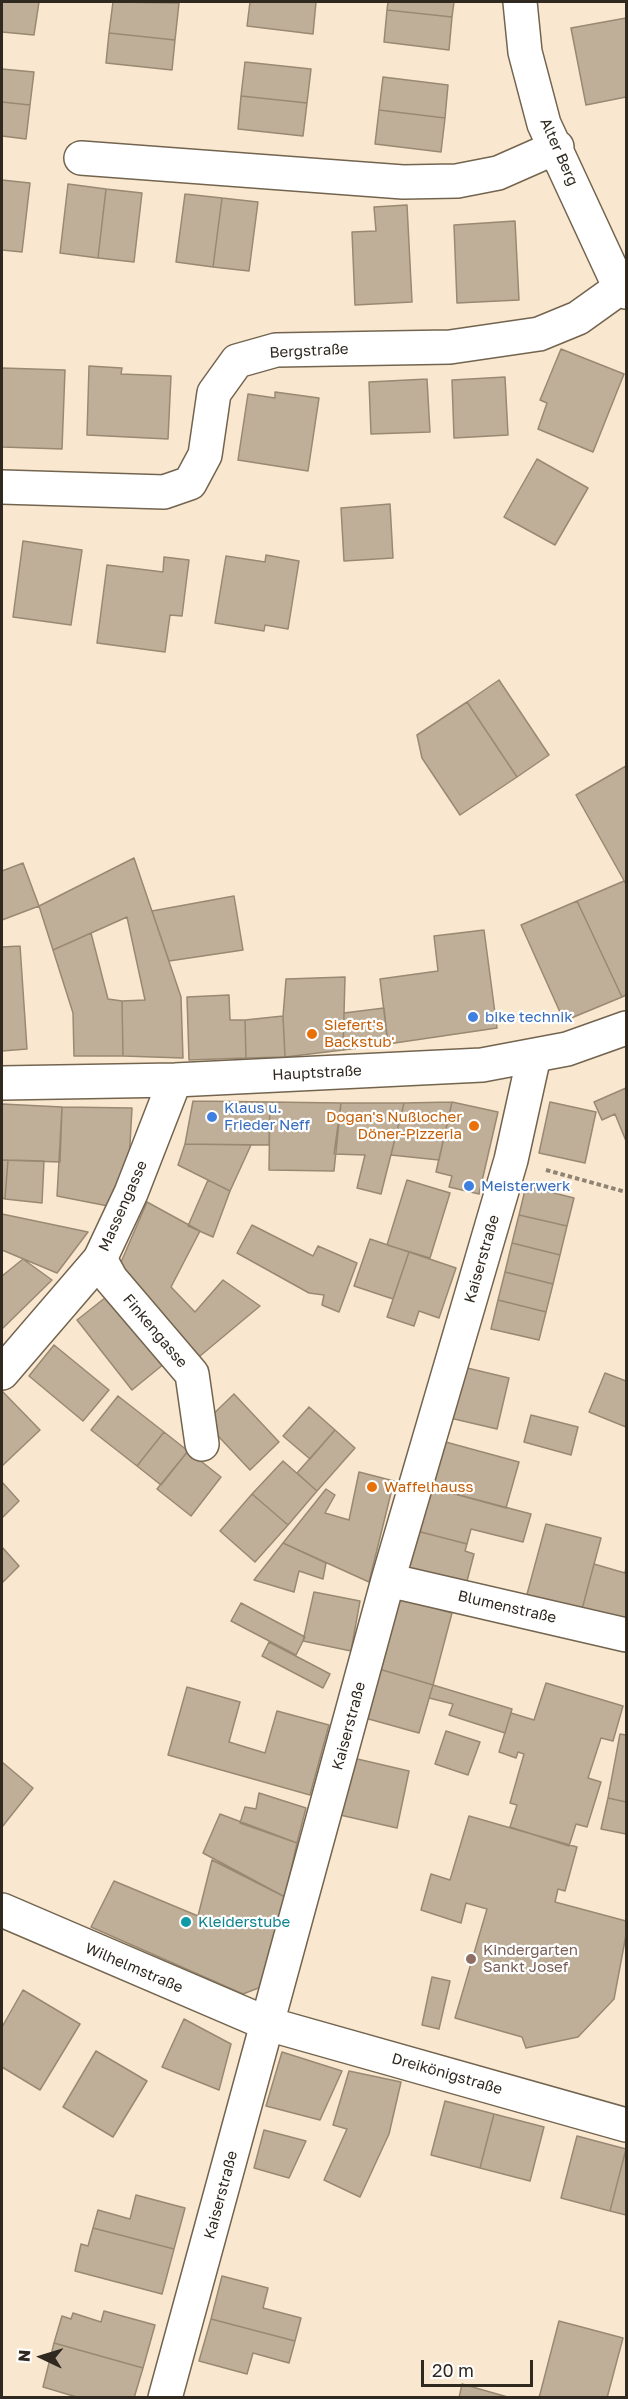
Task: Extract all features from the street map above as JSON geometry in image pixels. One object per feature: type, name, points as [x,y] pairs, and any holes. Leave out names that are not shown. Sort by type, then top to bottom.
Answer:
[{"type":"street","name":"Alter Berg","points":[[520,2],[525,52],[544,124],[557,147],[623,290]]},
{"type":"street","points":[[81,158],[403,182],[457,181],[498,172],[557,147]]},
{"type":"street","name":"Bergstraße","points":[[2,487],[164,492],[190,483],[205,456],[214,393],[237,361],[276,350],[450,347],[538,334],[578,318],[623,290]]},
{"type":"street","name":"Hauptstraße","points":[[2,1083],[175,1080],[482,1065],[567,1049],[627,1028]]},
{"type":"street","name":"Kaiserstraße","points":[[165,2397],[388,1580],[511,1160],[534,1056]]},
{"type":"street","name":"Massengasse","points":[[2,1373],[100,1259],[131,1193],[175,1080]]},
{"type":"street","name":"Finkengasse","points":[[100,1259],[111,1279],[192,1374],[202,1444]]},
{"type":"street","name":"Blumenstraße","points":[[388,1580],[627,1635]]},
{"type":"street","name":"Wilhelmstraße","points":[[2,1910],[268,2024]]},
{"type":"street","name":"Dreikönigstraße","points":[[268,2024],[627,2125]]},
{"type":"path","points":[[511,1160],[627,1192]]},
{"type":"building","points":[[2,2],[39,2],[34,35],[2,32]]},
{"type":"building","points":[[113,2],[179,3],[175,40],[109,33]]},
{"type":"building","points":[[250,2],[316,2],[313,34],[247,26]]},
{"type":"building","points":[[388,2],[454,2],[452,17],[387,10]]},
{"type":"building","points":[[387,10],[452,17],[449,50],[384,42]]},
{"type":"building","points":[[626,18],[626,97],[586,105],[571,28]]},
{"type":"building","points":[[109,33],[175,40],[172,70],[106,63]]},
{"type":"building","points":[[245,62],[311,69],[307,103],[241,96]]},
{"type":"building","points":[[2,69],[34,72],[30,105],[2,102]]},
{"type":"building","points":[[383,77],[448,85],[445,118],[379,110]]},
{"type":"building","points":[[241,96],[307,103],[303,136],[238,129]]},
{"type":"building","points":[[2,102],[30,105],[26,139],[2,136]]},
{"type":"building","points":[[379,110],[445,118],[441,152],[375,144]]},
{"type":"building","points":[[2,180],[30,183],[22,252],[2,250]]},
{"type":"building","points":[[68,184],[106,189],[98,258],[60,253]]},
{"type":"building","points":[[106,189],[142,193],[134,262],[98,258]]},
{"type":"building","points":[[185,194],[222,198],[213,267],[176,262]]},
{"type":"building","points":[[222,198],[258,202],[249,271],[213,267]]},
{"type":"building","points":[[407,205],[412,302],[355,305],[352,232],[376,231],[374,207]]},
{"type":"building","points":[[515,221],[519,300],[457,303],[454,225]]},
{"type":"building","points":[[561,349],[624,374],[593,452],[538,429],[547,403],[540,400]]},
{"type":"building","points":[[89,366],[122,368],[121,374],[171,376],[168,439],[87,435]]},
{"type":"building","points":[[2,368],[65,370],[62,449],[2,447]]},
{"type":"building","points":[[505,377],[508,435],[454,438],[452,380]]},
{"type":"building","points":[[427,379],[430,432],[371,434],[369,382]]},
{"type":"building","points":[[275,392],[319,398],[308,471],[238,460],[248,394],[275,398]]},
{"type":"building","points":[[537,459],[588,488],[555,545],[504,517]]},
{"type":"building","points":[[390,504],[393,558],[344,561],[341,508]]},
{"type":"building","points":[[23,541],[82,550],[71,625],[13,617]]},
{"type":"building","points":[[266,555],[299,561],[288,629],[265,625],[264,631],[215,623],[226,556],[265,562]]},
{"type":"building","points":[[164,557],[189,560],[182,616],[170,615],[165,652],[97,643],[107,565],[163,572]]},
{"type":"building","points":[[499,680],[549,755],[517,777],[467,702]]},
{"type":"building","points":[[467,702],[517,777],[460,815],[422,758],[417,735]]},
{"type":"building","points":[[626,766],[626,884],[576,795]]},
{"type":"building","points":[[134,858],[181,997],[183,1058],[123,1056],[122,1001],[145,1000],[127,917],[53,950],[39,906]]},
{"type":"building","points":[[23,863],[39,906],[2,920],[2,871]]},
{"type":"building","points":[[624,881],[626,884],[626,995],[622,997],[577,901]]},
{"type":"building","points":[[234,896],[243,950],[169,961],[152,911]]},
{"type":"building","points":[[577,901],[622,997],[564,1021],[521,925]]},
{"type":"building","points":[[484,930],[497,1028],[388,1044],[380,979],[438,971],[434,936]]},
{"type":"building","points":[[91,933],[108,999],[122,1001],[123,1056],[74,1056],[73,1013],[53,950]]},
{"type":"building","points":[[20,946],[27,1049],[2,1051],[2,947]]},
{"type":"building","points":[[345,977],[343,1050],[285,1057],[283,1016],[286,979]]},
{"type":"building","points":[[229,995],[230,1020],[245,1020],[246,1058],[189,1060],[187,997]]},
{"type":"building","points":[[384,1008],[388,1044],[343,1050],[344,1013]]},
{"type":"building","points":[[283,1016],[285,1057],[246,1058],[245,1020]]},
{"type":"building","points":[[626,1088],[626,1141],[615,1114],[602,1120],[594,1102]]},
{"type":"building","points":[[193,1101],[270,1102],[269,1145],[185,1144]]},
{"type":"building","points":[[270,1102],[341,1103],[334,1171],[269,1170]]},
{"type":"building","points":[[452,1102],[439,1160],[391,1155],[404,1103]]},
{"type":"building","points":[[452,1102],[498,1112],[479,1194],[449,1187],[452,1176],[436,1172]]},
{"type":"building","points":[[550,1102],[596,1112],[585,1163],[539,1153]]},
{"type":"building","points":[[341,1103],[404,1103],[381,1194],[357,1188],[365,1155],[334,1154]]},
{"type":"building","points":[[2,1104],[62,1107],[60,1162],[2,1160]]},
{"type":"building","points":[[62,1107],[132,1108],[129,1162],[108,1206],[57,1196]]},
{"type":"building","points":[[185,1144],[251,1145],[230,1191],[178,1165]]},
{"type":"building","points":[[2,1160],[8,1160],[5,1199],[2,1198]]},
{"type":"building","points":[[8,1160],[44,1161],[42,1203],[5,1199]]},
{"type":"building","points":[[208,1180],[230,1191],[213,1237],[188,1226]]},
{"type":"building","points":[[407,1180],[450,1193],[430,1258],[387,1245]]},
{"type":"building","points":[[526,1186],[574,1198],[567,1226],[519,1215]]},
{"type":"building","points":[[147,1202],[200,1231],[171,1287],[195,1312],[223,1280],[260,1306],[194,1361],[115,1276]]},
{"type":"building","points":[[2,1214],[88,1232],[57,1273],[2,1250]]},
{"type":"building","points":[[519,1215],[567,1226],[560,1255],[512,1243]]},
{"type":"building","points":[[252,1225],[313,1256],[318,1246],[357,1263],[339,1312],[322,1305],[324,1295],[309,1293],[237,1253]]},
{"type":"building","points":[[370,1239],[409,1252],[393,1299],[354,1286]]},
{"type":"building","points":[[512,1243],[560,1255],[553,1284],[505,1272]]},
{"type":"building","points":[[409,1252],[456,1268],[439,1318],[419,1311],[414,1326],[387,1317]]},
{"type":"building","points":[[23,1259],[52,1280],[2,1329],[2,1276]]},
{"type":"building","points":[[505,1272],[553,1284],[546,1312],[498,1300]]},
{"type":"building","points":[[115,1290],[170,1359],[132,1390],[77,1320]]},
{"type":"building","points":[[498,1300],[546,1312],[539,1340],[491,1329]]},
{"type":"building","points":[[54,1345],[109,1390],[83,1421],[29,1376]]},
{"type":"building","points":[[463,1367],[509,1378],[497,1429],[450,1418]]},
{"type":"building","points":[[605,1373],[626,1381],[626,1427],[589,1412]]},
{"type":"building","points":[[2,1393],[40,1430],[2,1466]]},
{"type":"building","points":[[234,1394],[279,1442],[250,1470],[205,1422]]},
{"type":"building","points":[[118,1396],[164,1432],[137,1466],[91,1430]]},
{"type":"building","points":[[309,1407],[335,1430],[310,1459],[283,1436]]},
{"type":"building","points":[[531,1415],[578,1427],[571,1455],[524,1442]]},
{"type":"building","points":[[335,1430],[355,1448],[317,1491],[297,1473]]},
{"type":"building","points":[[164,1432],[188,1451],[161,1485],[137,1466]]},
{"type":"building","points":[[442,1441],[519,1462],[506,1508],[429,1487]]},
{"type":"building","points":[[188,1451],[221,1477],[191,1516],[157,1489]]},
{"type":"building","points":[[283,1461],[317,1491],[288,1525],[252,1494]]},
{"type":"building","points":[[359,1472],[394,1481],[369,1582],[283,1543],[326,1489],[335,1495],[325,1513],[349,1520]]},
{"type":"building","points":[[2,1482],[19,1501],[2,1518]]},
{"type":"building","points":[[429,1487],[531,1514],[523,1542],[471,1529],[467,1544],[417,1531]]},
{"type":"building","points":[[252,1494],[288,1525],[255,1562],[220,1531]]},
{"type":"building","points":[[546,1524],[601,1538],[581,1613],[526,1598]]},
{"type":"building","points":[[417,1531],[467,1544],[465,1551],[474,1554],[466,1585],[407,1569]]},
{"type":"building","points":[[283,1543],[326,1563],[323,1579],[299,1571],[294,1592],[254,1580]]},
{"type":"building","points":[[2,1547],[19,1566],[2,1583]]},
{"type":"building","points":[[594,1564],[625,1573],[626,1568],[626,1625],[581,1613]]},
{"type":"building","points":[[314,1592],[360,1601],[351,1651],[303,1641]]},
{"type":"building","points":[[398,1598],[452,1613],[433,1685],[379,1669]]},
{"type":"building","points":[[241,1603],[305,1637],[296,1655],[231,1621]]},
{"type":"building","points":[[269,1642],[330,1674],[323,1688],[262,1656]]},
{"type":"building","points":[[379,1669],[433,1685],[419,1733],[365,1718]]},
{"type":"building","points":[[546,1683],[623,1706],[613,1741],[601,1738],[588,1778],[601,1782],[587,1827],[576,1824],[569,1846],[510,1827],[517,1805],[510,1803],[524,1754],[518,1752],[516,1758],[499,1752],[511,1713],[534,1720]]},
{"type":"building","points":[[433,1685],[512,1709],[505,1733],[449,1715],[453,1704],[429,1698]]},
{"type":"building","points":[[187,1687],[240,1702],[229,1742],[265,1753],[277,1711],[329,1725],[310,1795],[168,1755]]},
{"type":"building","points":[[446,1731],[480,1742],[468,1775],[435,1764]]},
{"type":"building","points":[[620,1734],[626,1735],[626,1802],[608,1798]]},
{"type":"building","points":[[353,1758],[409,1771],[397,1828],[340,1815]]},
{"type":"building","points":[[2,1762],[33,1788],[2,1827]]},
{"type":"building","points":[[259,1793],[306,1808],[297,1843],[240,1823],[245,1807],[256,1809]]},
{"type":"building","points":[[608,1798],[626,1802],[626,1834],[601,1829]]},
{"type":"building","points":[[220,1814],[297,1843],[285,1897],[203,1853]]},
{"type":"building","points":[[469,1816],[577,1847],[565,1891],[558,1889],[555,1902],[626,1921],[626,1935],[614,1999],[578,2037],[526,2048],[522,2037],[455,2018],[487,1909],[466,1903],[461,1923],[421,1910],[431,1874],[450,1880]]},
{"type":"building","name":"Kleiderstube","points":[[212,1860],[285,1897],[261,1987],[243,1994],[91,1927],[114,1881],[198,1916]]},
{"type":"building","points":[[432,1977],[450,1981],[439,2029],[422,2025]]},
{"type":"building","points":[[23,1990],[80,2024],[40,2090],[2,2067],[2,2027]]},
{"type":"building","points":[[184,2019],[231,2044],[219,2090],[162,2067]]},
{"type":"building","points":[[96,2051],[147,2081],[113,2137],[63,2107]]},
{"type":"building","points":[[282,2052],[342,2071],[320,2120],[266,2106]]},
{"type":"building","points":[[349,2071],[401,2082],[389,2134],[360,2197],[324,2180],[347,2129],[333,2125]]},
{"type":"building","points":[[445,2101],[494,2114],[480,2168],[431,2155]]},
{"type":"building","points":[[494,2114],[544,2127],[530,2181],[480,2168]]},
{"type":"building","points":[[264,2130],[306,2141],[289,2178],[254,2168]]},
{"type":"building","points":[[577,2136],[626,2149],[610,2211],[561,2198]]},
{"type":"building","points":[[626,2149],[626,2215],[610,2211]]},
{"type":"building","points":[[136,2195],[185,2208],[174,2249],[93,2228],[98,2210],[130,2219]]},
{"type":"building","points":[[93,2228],[174,2249],[162,2294],[75,2271],[81,2244],[88,2246]]},
{"type":"building","points":[[222,2276],[268,2288],[263,2308],[301,2318],[295,2341],[211,2319]]},
{"type":"building","points":[[104,2311],[155,2325],[143,2368],[54,2343],[62,2316],[71,2319],[73,2313],[101,2322]]},
{"type":"building","points":[[211,2319],[295,2341],[289,2363],[253,2353],[247,2374],[199,2361]]},
{"type":"building","points":[[559,2321],[623,2338],[607,2398],[539,2398]]},
{"type":"building","points":[[54,2343],[143,2368],[134,2398],[80,2398],[43,2387]]},
{"type":"building","points":[[462,2384],[511,2398],[459,2398]]},
{"type":"place","name":"bike technik","points":[[473,1017]]},
{"type":"place","name":"Siefert's Backstub'","points":[[312,1034]]},
{"type":"place","name":"Klaus u. Frieder Neff","points":[[212,1117]]},
{"type":"place","name":"Dogan's Nußlocher Döner-Pizzeria","points":[[474,1126]]},
{"type":"place","name":"Meisterwerk","points":[[469,1186]]},
{"type":"place","name":"Waffelhauss","points":[[372,1487]]},
{"type":"place","name":"Kleiderstube","points":[[186,1922]]},
{"type":"place","name":"Kindergarten Sankt Josef","points":[[471,1959]]}]
